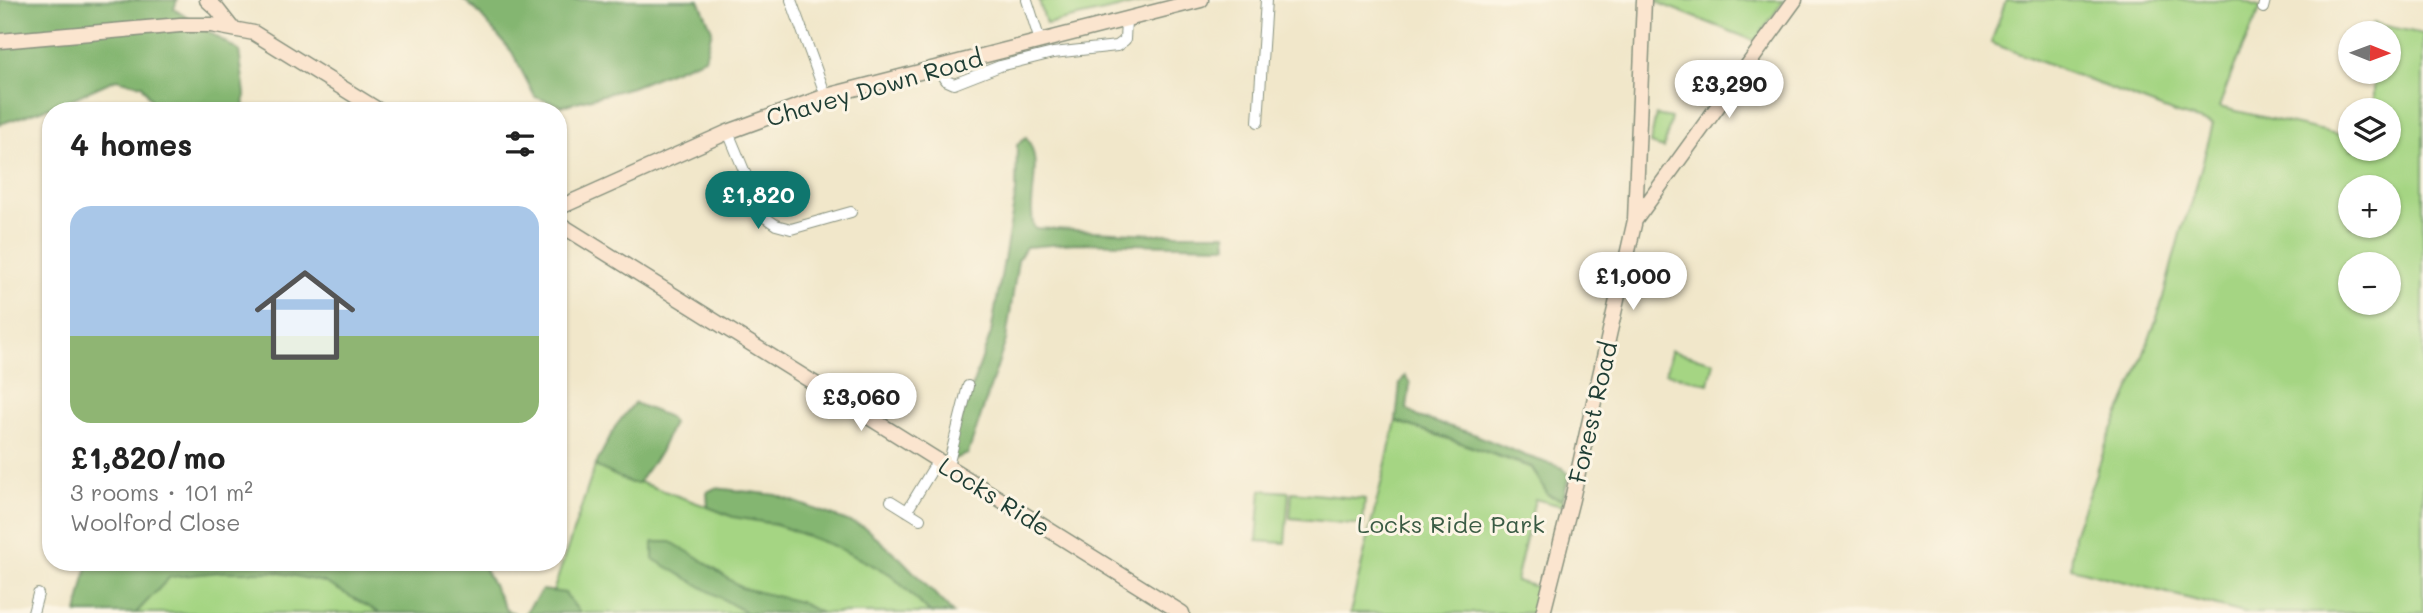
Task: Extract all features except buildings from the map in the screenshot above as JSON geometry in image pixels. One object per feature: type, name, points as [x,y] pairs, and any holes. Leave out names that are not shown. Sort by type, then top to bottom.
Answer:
[{"type":"main road","points":[[207,0],[231,27]]},
{"type":"main road","name":"Chavey Down Road","points":[[567,204],[728,132],[826,96],[1201,0]]},
{"type":"main road","name":"Forest Road","points":[[1543,613],[1572,499],[1635,220],[1644,0]]},
{"type":"main road","points":[[1635,220],[1795,0]]},
{"type":"main road","points":[[0,41],[180,25],[231,27],[254,33],[364,102]]},
{"type":"main road","name":"Locks Ride","points":[[567,229],[1182,613]]},
{"type":"street","points":[[791,0],[826,96]]},
{"type":"street","points":[[1027,0],[1040,41]]},
{"type":"street","points":[[1258,122],[1266,0]]},
{"type":"street","points":[[937,67],[945,80],[954,84],[1000,66],[1053,53],[1117,47],[1125,40],[1126,20]]},
{"type":"street","points":[[728,132],[763,216],[776,225],[792,229],[850,212]]},
{"type":"street","points":[[907,511],[943,463],[968,386]]},
{"type":"street","points":[[891,501],[920,519]]},
{"type":"street","points":[[33,613],[38,594]]},
{"type":"green space","points":[[0,0],[177,0],[174,9],[239,51],[244,102],[152,102],[142,85],[116,79],[65,102],[42,102],[42,110],[0,124]]},
{"type":"green space","points":[[464,0],[699,0],[712,30],[705,58],[632,87],[567,105],[567,102],[550,102],[535,97],[512,52]]},
{"type":"green space","points":[[1039,0],[1153,0],[1046,24]]},
{"type":"green space","points":[[1651,0],[1784,0],[1755,41]]},
{"type":"green space","points":[[2006,0],[2242,0],[2261,7],[2219,107],[2338,134],[2338,161],[2401,161],[2401,98],[2374,98],[2374,84],[2401,84],[2401,29],[2423,34],[2423,613],[2244,613],[2071,568],[2074,535],[2108,439],[2136,375],[2159,312],[2213,124],[2177,114],[1991,43]]},
{"type":"green space","points":[[1656,115],[1671,118],[1664,148],[1650,144]]},
{"type":"green space","points":[[1026,137],[1031,147],[1035,169],[1032,205],[1034,228],[1154,234],[1226,234],[1227,246],[1076,243],[1026,247],[1018,260],[1006,340],[968,454],[954,459],[951,445],[991,333],[1016,192],[1017,145]]},
{"type":"green space","points":[[1671,351],[1714,362],[1709,384],[1666,373]]},
{"type":"green space","points":[[1405,376],[1410,383],[1407,409],[1418,417],[1471,433],[1563,468],[1569,476],[1563,500],[1548,495],[1532,467],[1396,421],[1400,383]]},
{"type":"green space","points":[[634,403],[667,416],[673,423],[660,452],[638,483],[631,483],[595,466],[615,427]]},
{"type":"green space","name":"Locks Ride Park","points":[[1396,421],[1532,468],[1548,495],[1563,500],[1562,506],[1535,499],[1516,581],[1541,588],[1534,613],[1350,613]]},
{"type":"green space","points":[[595,466],[708,507],[872,551],[946,613],[546,613],[560,571],[567,571],[567,550]]},
{"type":"green space","points":[[715,488],[776,495],[864,527],[901,559],[953,613],[930,613],[890,574],[834,546],[775,524],[733,517],[708,507],[707,492]]},
{"type":"green space","points":[[1261,490],[1289,492],[1285,543],[1257,541]]},
{"type":"green space","points":[[1292,492],[1365,499],[1363,525],[1290,518]]},
{"type":"green space","points":[[653,542],[671,542],[742,588],[800,602],[821,613],[747,613],[653,559]]},
{"type":"green space","points":[[86,571],[486,571],[506,610],[515,613],[380,613],[324,582],[275,572],[220,572],[170,577],[136,613],[77,613]]},
{"type":"green space","points":[[129,571],[338,571],[480,613],[117,613]]},
{"type":"green space","points":[[542,590],[565,593],[580,613],[525,613]]}]
